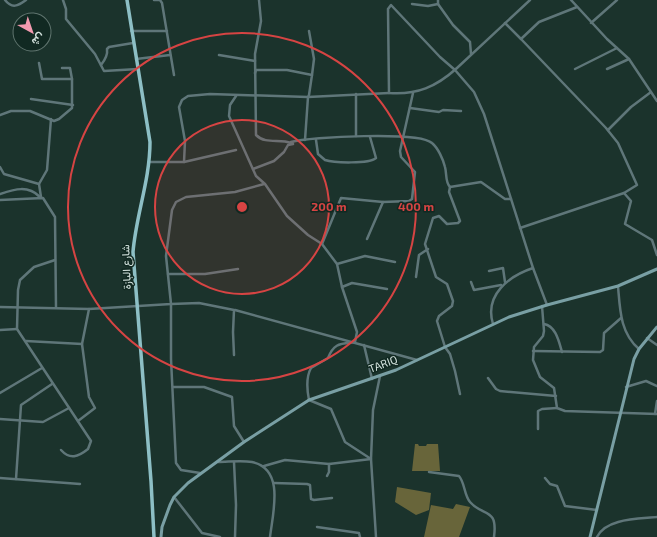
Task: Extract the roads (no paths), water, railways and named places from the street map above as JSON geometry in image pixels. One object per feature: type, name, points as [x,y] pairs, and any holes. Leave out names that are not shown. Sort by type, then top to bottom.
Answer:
[{"type":"main road","name":"شارع البازة","points":[[127,0],[133,43],[150,131],[150,162],[133,246],[136,306],[151,481],[154,537]]},
{"type":"main road","name":"TARIQ","points":[[161,537],[167,510],[174,497],[200,473],[244,442],[310,400],[380,376],[445,348],[493,324],[542,306],[618,286],[657,269]]},
{"type":"main road","points":[[590,537],[626,387],[639,349],[657,327]]},
{"type":"street","points":[[5,0],[15,6],[18,6],[26,0]]},
{"type":"street","points":[[63,0],[66,7],[66,19],[95,54],[104,71],[138,69]]},
{"type":"street","points":[[154,0],[160,0],[162,3],[174,75]]},
{"type":"street","points":[[260,0],[261,21],[255,61],[256,135],[264,141],[285,140],[292,144]]},
{"type":"street","points":[[184,162],[185,141],[178,107],[182,100],[188,96],[308,97],[413,93],[432,86],[455,70],[530,0]]},
{"type":"street","points":[[571,0],[591,23],[629,59],[657,101]]},
{"type":"street","points":[[591,23],[617,0]]},
{"type":"street","points":[[412,4],[428,6],[438,2],[453,25],[470,42],[471,54]]},
{"type":"street","points":[[389,93],[388,9],[391,6],[440,57],[455,70],[474,92],[484,114],[533,268],[547,305]]},
{"type":"street","points":[[521,39],[539,22],[577,7]]},
{"type":"street","points":[[505,23],[608,130],[618,143],[636,182],[635,188],[624,193],[520,228]]},
{"type":"street","points":[[131,31],[167,31]]},
{"type":"street","points":[[305,140],[308,97],[311,88],[314,59],[309,31]]},
{"type":"street","points":[[101,65],[108,53],[108,48],[133,43]]},
{"type":"street","points":[[575,69],[617,48]]},
{"type":"street","points":[[136,59],[170,55]]},
{"type":"street","points":[[219,55],[255,61]]},
{"type":"street","points":[[607,69],[629,59]]},
{"type":"street","points":[[39,63],[42,79],[72,79]]},
{"type":"street","points":[[0,115],[11,111],[30,111],[51,119],[59,119],[71,110],[73,105],[70,68],[62,68]]},
{"type":"street","points":[[255,73],[256,70],[276,69],[312,75]]},
{"type":"street","points":[[608,130],[636,103],[652,92]]},
{"type":"street","points":[[322,244],[341,198],[383,202],[408,201],[413,197],[414,170],[400,155],[413,93]]},
{"type":"street","points":[[356,94],[356,136]]},
{"type":"street","points":[[236,96],[230,105],[229,116],[256,176],[265,184],[287,216],[308,235],[322,244],[337,264],[342,287],[356,332],[355,342]]},
{"type":"street","points":[[31,99],[73,105]]},
{"type":"street","points":[[410,108],[439,112],[442,110],[461,111]]},
{"type":"street","points":[[41,197],[39,184],[47,170],[51,119]]},
{"type":"street","points":[[253,169],[274,161],[284,152],[288,145],[292,144],[291,142],[356,136],[403,136],[425,139],[432,143],[443,159],[447,183],[450,187],[449,192],[459,222],[447,224],[439,216],[433,218],[425,240],[436,276],[447,284],[453,303],[438,319],[445,348],[452,360],[460,394]]},
{"type":"street","points":[[316,140],[318,154],[325,160],[363,162],[373,161],[376,158],[370,137]]},
{"type":"street","points":[[150,162],[184,162],[236,150]]},
{"type":"street","points":[[0,167],[4,174],[39,184]]},
{"type":"street","points":[[450,187],[481,182],[505,199],[511,199]]},
{"type":"street","points":[[200,473],[181,470],[176,463],[171,304],[166,245],[172,210],[176,202],[186,197],[235,192],[265,184]]},
{"type":"street","points":[[0,194],[23,188],[32,190],[45,200],[55,216],[56,308]]},
{"type":"street","points":[[624,193],[630,198],[625,224],[652,240],[657,255]]},
{"type":"street","points":[[0,200],[14,201],[41,197]]},
{"type":"street","points":[[367,239],[383,202]]},
{"type":"street","points":[[416,277],[418,255],[428,249]]},
{"type":"street","points":[[337,264],[365,256],[395,262]]},
{"type":"street","points":[[55,260],[34,267],[23,276],[18,284],[17,329],[91,441],[90,447],[85,452],[71,457],[67,457],[61,450]]},
{"type":"street","points":[[489,272],[503,268],[505,283]]},
{"type":"street","points":[[471,282],[474,290],[502,285],[518,274],[533,268]]},
{"type":"street","points":[[168,274],[206,274],[238,269]]},
{"type":"street","points":[[342,287],[352,283],[387,289]]},
{"type":"street","points":[[493,324],[491,308],[502,285]]},
{"type":"street","points":[[618,286],[621,318],[628,337],[639,349]]},
{"type":"street","points":[[0,307],[89,309],[199,303],[234,310],[418,360]]},
{"type":"street","points":[[542,306],[544,324],[543,336],[536,344],[533,351],[533,360],[537,372],[543,381],[552,386],[556,396],[558,408]]},
{"type":"street","points":[[78,421],[94,408],[89,397],[82,344],[89,309]]},
{"type":"street","points":[[234,310],[234,355]]},
{"type":"street","points":[[533,351],[602,352],[604,334],[621,318]]},
{"type":"street","points":[[544,324],[548,325],[556,333],[562,352]]},
{"type":"street","points":[[0,330],[17,329]]},
{"type":"street","points":[[647,338],[657,345]]},
{"type":"street","points":[[26,341],[82,344]]},
{"type":"street","points":[[355,342],[334,346],[330,350],[328,358],[311,368],[308,383],[310,400],[331,409],[345,442],[371,459]]},
{"type":"street","points":[[364,345],[372,379]]},
{"type":"street","points":[[0,393],[42,368]]},
{"type":"street","points":[[376,537],[371,459],[373,410],[380,376]]},
{"type":"street","points":[[488,378],[496,389],[500,391],[556,396]]},
{"type":"street","points":[[626,387],[646,381],[657,386]]},
{"type":"street","points":[[16,479],[20,407],[22,403],[52,384]]},
{"type":"street","points":[[173,387],[204,387],[232,397],[234,426],[244,442]]},
{"type":"street","points":[[538,429],[538,411],[542,409],[558,408],[564,411],[656,414],[657,401]]},
{"type":"street","points":[[0,420],[43,422],[69,408]]},
{"type":"street","points":[[263,466],[285,460],[329,464],[371,459]]},
{"type":"street","points":[[217,462],[252,462],[263,466],[270,473],[274,483],[274,505],[270,537]]},
{"type":"street","points":[[234,462],[236,505],[235,537]]},
{"type":"street","points":[[327,476],[329,472],[329,464]]},
{"type":"street","points":[[429,472],[455,474],[460,477],[470,502],[492,516],[494,523],[494,537]]},
{"type":"street","points":[[0,478],[80,484]]},
{"type":"street","points":[[545,478],[550,484],[557,486],[566,506],[597,510]]},
{"type":"street","points":[[274,483],[307,484],[310,485],[311,499],[332,498]]},
{"type":"street","points":[[174,497],[202,533],[220,537]]},
{"type":"street","points":[[597,537],[604,528],[613,524],[657,517]]},
{"type":"street","points":[[317,527],[358,533],[360,537]]}]
